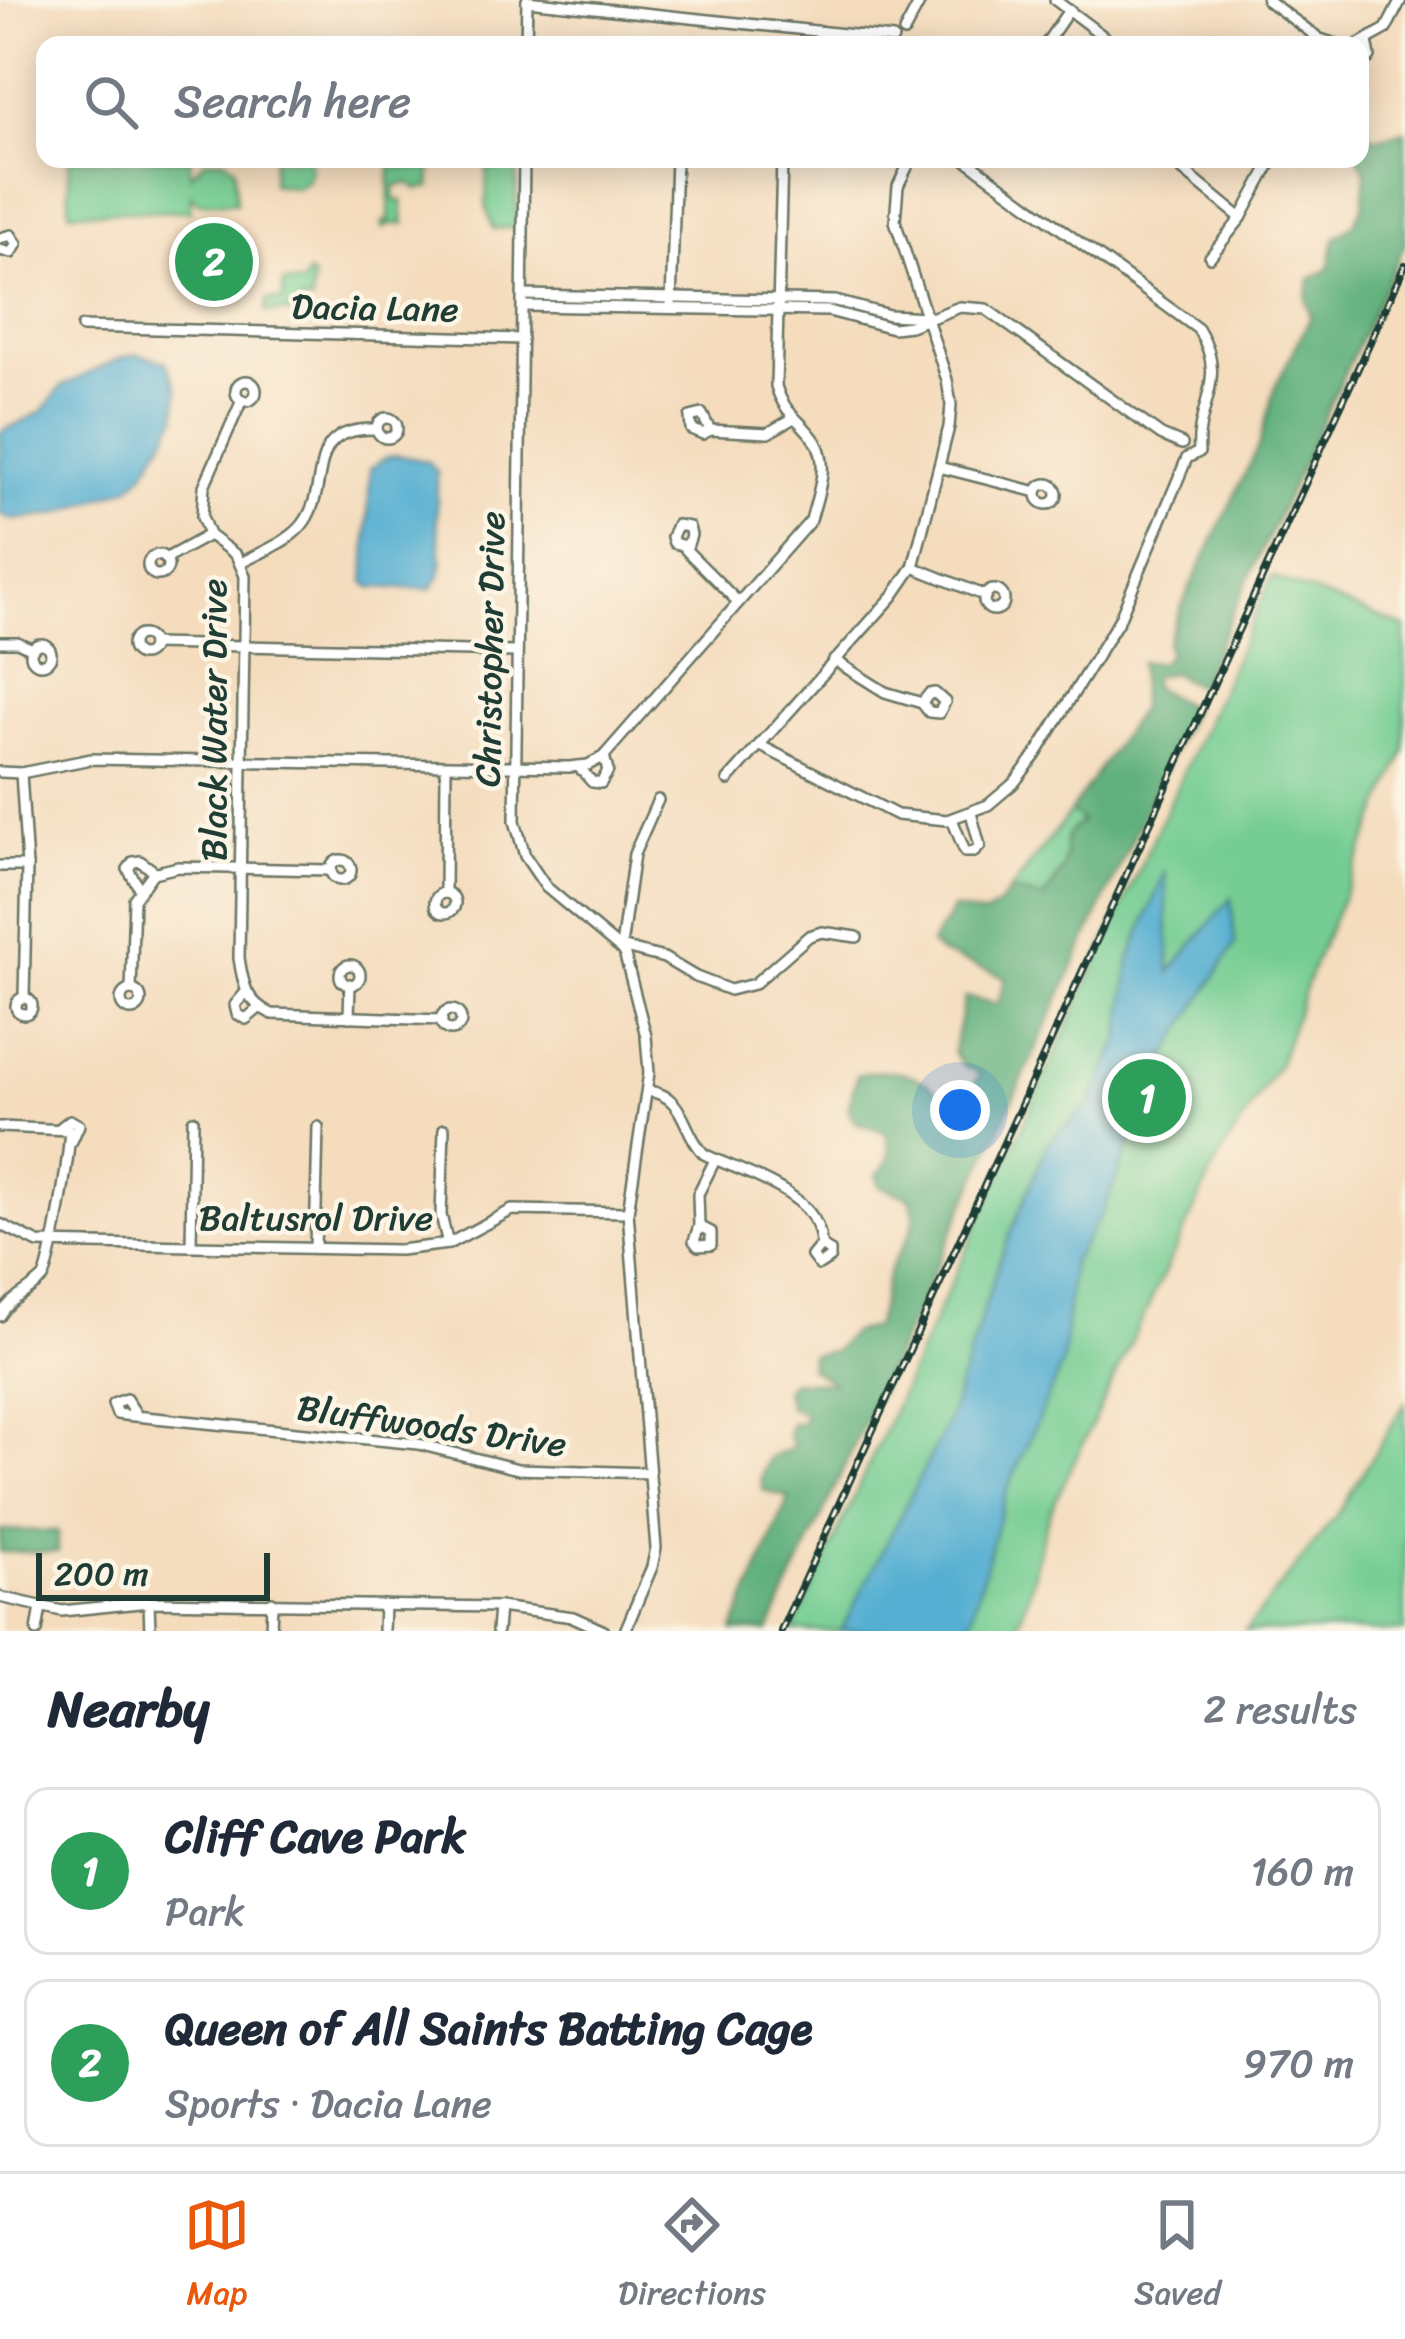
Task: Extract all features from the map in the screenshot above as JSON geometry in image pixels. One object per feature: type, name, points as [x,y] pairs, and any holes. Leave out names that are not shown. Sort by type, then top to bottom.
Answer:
[{"type":"street","points":[[904,32],[921,0]]},
{"type":"street","points":[[1055,0],[1103,36]]},
{"type":"street","points":[[1267,0],[1316,36]]},
{"type":"street","points":[[1369,39],[1386,29],[1401,0]]},
{"type":"street","points":[[526,36],[527,1],[866,36]]},
{"type":"street","points":[[1051,36],[1069,10]]},
{"type":"street","name":"Christopher Drive","points":[[524,168],[514,766],[517,831],[532,867],[556,897],[621,947],[664,958],[730,990],[754,984],[809,936],[822,932],[857,937]]},
{"type":"street","points":[[671,304],[676,168]]},
{"type":"street","points":[[2,772],[91,759],[578,766],[604,755],[811,520],[822,458],[817,443],[792,419],[776,386],[782,168]]},
{"type":"street","points":[[728,780],[893,596],[913,567],[951,405],[896,221],[898,186],[907,168]]},
{"type":"street","points":[[976,168],[1198,329],[1208,345],[1214,376],[1195,437],[1199,452],[1187,458]]},
{"type":"street","points":[[1180,168],[1241,218]]},
{"type":"street","points":[[1210,257],[1241,218],[1268,168]]},
{"type":"street","points":[[0,238],[11,235],[17,244],[11,253],[0,250]]},
{"type":"street","points":[[524,301],[780,305],[829,311],[893,328],[960,307],[992,312],[1161,434],[1182,444],[1187,458],[1136,586],[1107,640],[1014,784],[988,806],[952,819],[897,815],[759,745]]},
{"type":"street","name":"Dacia Lane","points":[[82,327],[522,339]]},
{"type":"street","name":"Black Water Drive","points":[[242,400],[203,486],[202,517],[209,535],[241,562],[245,575],[239,958],[246,992]]},
{"type":"street","points":[[710,430],[768,433],[792,419]]},
{"type":"street","points":[[241,562],[305,521],[317,498],[319,463],[333,444],[353,431],[377,429]]},
{"type":"street","points":[[1182,444],[1195,437]]},
{"type":"street","points":[[939,467],[1037,492]]},
{"type":"street","points":[[165,560],[209,535]]},
{"type":"street","points":[[685,546],[738,602]]},
{"type":"street","points":[[913,567],[986,596]]},
{"type":"street","points":[[0,642],[33,649]]},
{"type":"street","points":[[152,644],[516,652]]},
{"type":"street","points":[[835,660],[885,692],[922,703]]},
{"type":"street","points":[[578,766],[592,782],[601,783],[608,771],[604,755]]},
{"type":"street","points":[[446,766],[446,893]]},
{"type":"street","points":[[21,772],[27,866],[23,997]]},
{"type":"street","points":[[625,1631],[654,1558],[628,1212],[647,1091],[648,1049],[621,947],[634,854],[658,800]]},
{"type":"street","points":[[952,819],[965,852],[974,852],[980,836],[971,813]]},
{"type":"street","points":[[139,888],[128,869],[133,862],[140,861],[155,872]]},
{"type":"street","points":[[0,866],[27,866]]},
{"type":"street","points":[[131,990],[134,898],[155,872],[178,867],[331,870]]},
{"type":"street","points":[[349,1017],[350,984]]},
{"type":"street","points":[[259,1008],[246,1018],[237,1014],[235,1005],[246,992],[259,1008],[272,1014],[442,1020]]},
{"type":"street","points":[[647,1091],[664,1094],[679,1106],[694,1144],[715,1160],[809,1209],[818,1220],[821,1245]]},
{"type":"street","points":[[191,1244],[193,1120]]},
{"type":"street","points":[[0,1126],[66,1133],[51,1266],[0,1316]]},
{"type":"street","points":[[315,1248],[318,1127]]},
{"type":"street","points":[[444,1129],[441,1216],[448,1244]]},
{"type":"street","points":[[699,1226],[698,1194],[715,1160]]},
{"type":"street","name":"Baltusrol Drive","points":[[0,1224],[38,1243],[400,1250],[448,1244],[512,1210],[628,1212]]},
{"type":"street","name":"Bluffwoods Drive","points":[[136,1414],[418,1444],[518,1469],[650,1474]]},
{"type":"street","points":[[0,1597],[72,1611],[148,1602],[499,1607],[573,1617],[604,1631]]},
{"type":"street","points":[[148,1602],[150,1631]]},
{"type":"street","points":[[272,1602],[272,1631]]},
{"type":"street","points":[[382,1631],[384,1605]]},
{"type":"street","points":[[37,1631],[41,1606]]},
{"type":"street","points":[[497,1631],[499,1607]]},
{"type":"green space","points":[[1405,131],[1405,244],[1198,687],[1172,673],[1152,676],[1153,687],[1192,709],[769,1631],[733,1631],[789,1497],[763,1490],[761,1477],[769,1458],[793,1447],[788,1435],[791,1423],[802,1423],[805,1414],[789,1407],[785,1390],[792,1381],[835,1383],[809,1368],[811,1355],[834,1351],[851,1333],[874,1327],[890,1269],[913,1226],[909,1197],[880,1186],[877,1175],[889,1155],[885,1132],[856,1122],[848,1110],[857,1075],[908,1074],[963,1106],[980,1073],[964,1067],[953,1053],[965,997],[998,1004],[1006,977],[940,953],[931,945],[952,909],[984,915],[1010,891],[1043,899],[1058,878],[1066,838],[1082,821],[1071,811],[1140,708],[1140,662],[1160,663],[1168,655],[1167,642],[1186,596],[1259,445],[1275,387],[1311,317],[1306,299],[1310,279],[1329,269],[1335,238],[1354,224],[1363,206],[1369,135],[1378,138]]},
{"type":"green space","points":[[69,168],[191,168],[191,175],[198,168],[235,168],[236,203],[197,202],[191,195],[190,211],[69,212]]},
{"type":"green space","points":[[273,168],[311,168],[307,181],[296,188],[272,184]]},
{"type":"green space","points":[[390,168],[431,169],[430,187],[395,186],[394,200],[402,201],[404,224],[383,228],[383,222],[389,221]]},
{"type":"green space","points":[[487,168],[517,168],[516,227],[493,229],[486,206]]},
{"type":"green space","points":[[308,273],[313,277],[312,302],[301,302],[299,313],[266,312],[267,300],[283,300],[283,283],[303,284]]},
{"type":"green space","points":[[1272,577],[1405,627],[1405,751],[1312,969],[1278,1065],[1218,1160],[1051,1510],[1014,1631],[793,1631]]},
{"type":"green space","points":[[1071,811],[1082,821],[1065,866],[1043,900],[1010,891]]},
{"type":"green space","points":[[1405,1403],[1405,1631],[1245,1631],[1339,1512]]},
{"type":"green space","points":[[0,1530],[58,1531],[58,1552],[0,1552]]},
{"type":"water","points":[[137,354],[166,362],[178,390],[176,419],[144,473],[130,487],[57,514],[13,520],[0,514],[0,432],[43,411],[61,387]]},
{"type":"water","points":[[396,455],[427,461],[437,472],[442,560],[440,577],[431,589],[371,587],[365,582],[370,469]]},
{"type":"water","points":[[1165,871],[1170,972],[1231,898],[1235,944],[1166,1056],[1104,1209],[1072,1262],[1063,1362],[1007,1491],[967,1631],[841,1631],[947,1424],[1000,1259],[1048,1143],[1090,1104],[1121,1037],[1130,959]]},
{"type":"railway","points":[[781,1631],[1405,265]]},
{"type":"place","name":"Queen of All Saints Batting Cage","points":[[214,262]]},
{"type":"place","name":"Cliff Cave Park","points":[[1147,1098]]}]
